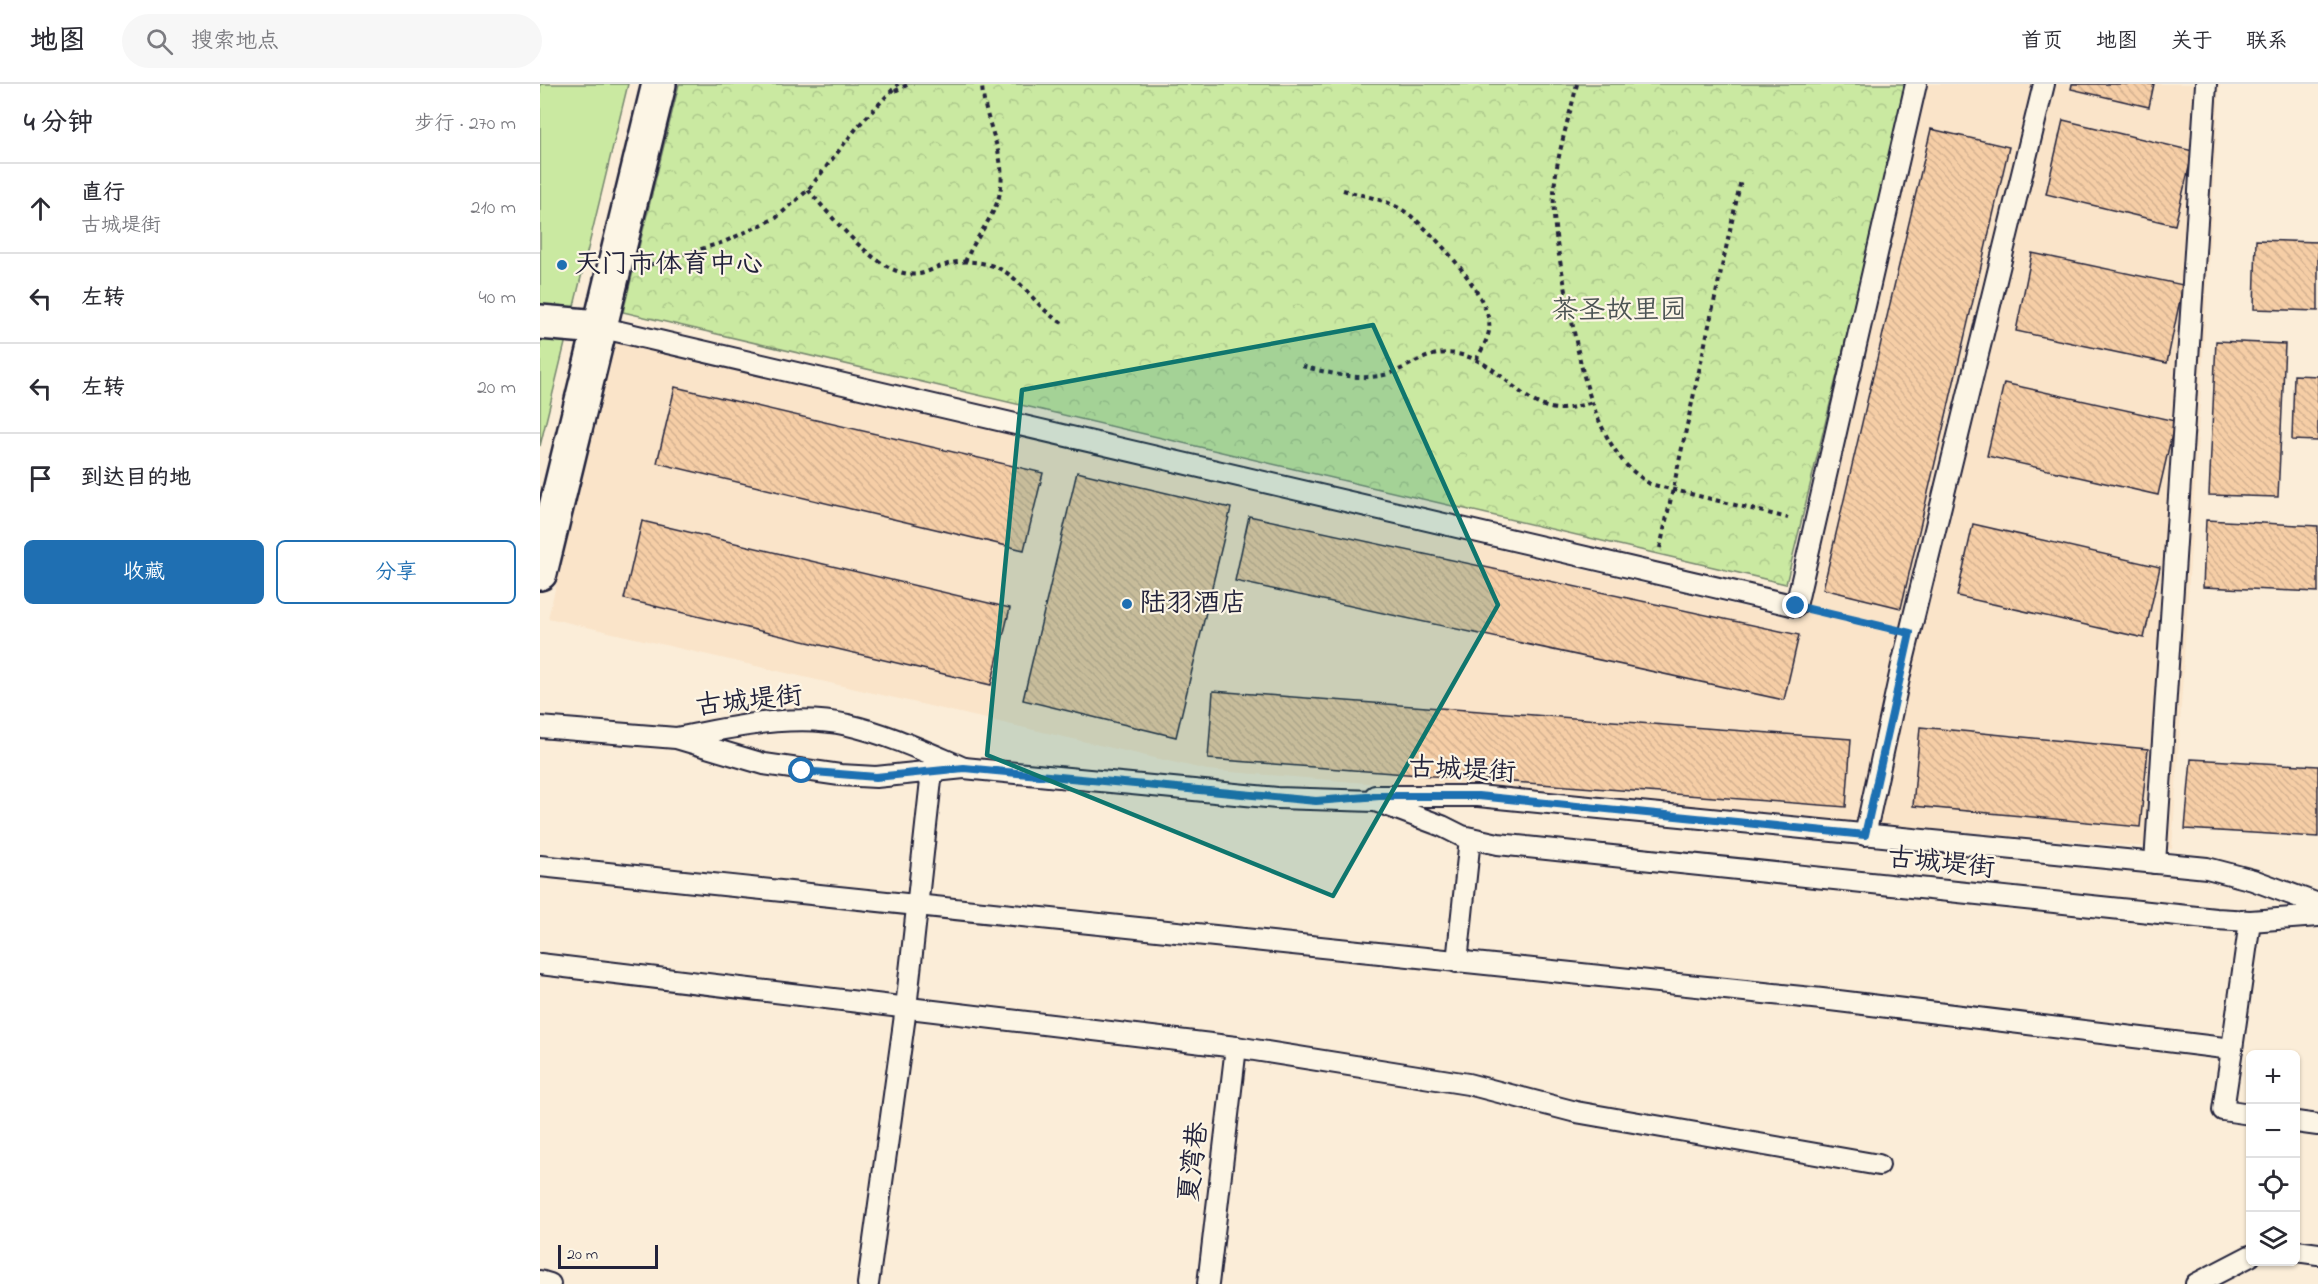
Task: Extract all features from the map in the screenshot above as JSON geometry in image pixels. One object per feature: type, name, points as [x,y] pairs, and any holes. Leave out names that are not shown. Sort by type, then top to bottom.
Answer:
[{"type":"street","points":[[540,573],[658,84]]},
{"type":"street","points":[[540,322],[599,327]]},
{"type":"lane","points":[[599,327],[1796,606],[1916,84]]},
{"type":"lane","points":[[1865,835],[1910,633],[2044,84]]},
{"type":"lane","points":[[2156,863],[2206,84]]},
{"type":"lane","name":"古城堤街","points":[[676,738],[767,722],[808,720],[847,724],[882,734],[964,768]]},
{"type":"lane","name":"古城堤街","points":[[540,727],[676,738],[730,756],[802,771],[876,777],[964,768],[1277,798],[1375,801],[1470,838],[1498,844],[2216,920],[2250,921],[2318,916]]},
{"type":"lane","points":[[868,1284],[906,1008],[932,771]]},
{"type":"lane","name":"古城堤街","points":[[1352,800],[1379,796],[1478,796],[2156,863],[2227,872],[2318,904]]},
{"type":"lane","points":[[1457,962],[1470,838]]},
{"type":"lane","points":[[540,866],[917,907],[1822,999],[2232,1049]]},
{"type":"lane","points":[[2246,1113],[2223,1110],[2250,921]]},
{"type":"lane","points":[[540,964],[1236,1047],[1468,1084],[1576,1112],[1879,1165]]},
{"type":"lane","name":"夏湾巷","points":[[1208,1284],[1236,1047]]},
{"type":"lane","points":[[2300,1123],[2318,1125]]},
{"type":"lane","points":[[2300,1252],[2318,1254]]},
{"type":"lane","points":[[2196,1284],[2246,1258]]},
{"type":"lane","points":[[540,1281],[550,1284]]},
{"type":"path","points":[[611,277],[752,231],[776,218],[808,190],[859,124],[898,84]]},
{"type":"path","points":[[891,92],[909,84]]},
{"type":"path","points":[[965,262],[971,244],[1000,193],[1002,175],[999,155],[984,110],[982,84]]},
{"type":"path","points":[[1576,84],[1559,162],[1553,214],[1580,362],[1593,402],[1620,457],[1650,484],[1815,524]]},
{"type":"path","points":[[1655,573],[1741,180]]},
{"type":"path","points":[[808,190],[857,242],[890,268],[918,274],[947,264],[965,262],[992,265],[1008,273],[1046,312],[1065,324]]},
{"type":"path","points":[[1342,190],[1403,210],[1421,224],[1469,278],[1482,296],[1490,330],[1476,360]]},
{"type":"path","points":[[1302,366],[1368,377],[1388,374],[1432,354],[1458,354],[1476,360],[1502,374],[1537,403],[1548,408],[1574,407],[1593,402]]},
{"type":"path","points":[[1796,606],[1910,633]]},
{"type":"highlighted area","points":[[1373,325],[1498,605],[1333,896],[987,755],[1022,390]]},
{"type":"shaded area","points":[[1925,84],[2220,84],[2172,849],[1207,770],[548,618],[616,342],[1798,620]]},
{"type":"green space","name":"天门市体育中心","points":[[540,84],[628,84],[540,446]]},
{"type":"green space","name":"茶圣故里园","points":[[679,84],[1908,84],[1786,584],[623,312]]},
{"type":"building","points":[[2072,84],[2154,84],[2149,107],[2071,89]]},
{"type":"building","points":[[2063,120],[2193,151],[2175,225],[2046,194]]},
{"type":"building","points":[[1931,129],[2009,147],[1901,608],[1823,589]]},
{"type":"building","points":[[2256,240],[2318,242],[2318,311],[2254,309]]},
{"type":"building","points":[[2032,253],[2183,285],[2167,363],[2016,331]]},
{"type":"building","points":[[2216,341],[2285,344],[2278,497],[2209,495]]},
{"type":"building","points":[[2294,375],[2318,376],[2318,441],[2292,440]]},
{"type":"building","points":[[2004,383],[2175,421],[2158,495],[1987,456]]},
{"type":"building","points":[[675,387],[1043,473],[1024,550],[657,463]]},
{"type":"building","name":"陆羽酒店","points":[[1077,472],[1231,508],[1176,737],[1023,700]]},
{"type":"building","points":[[1249,516],[1799,635],[1784,700],[1235,581]]},
{"type":"building","points":[[2206,520],[2318,526],[2318,592],[2203,587]]},
{"type":"building","points":[[642,521],[1010,608],[991,685],[624,599]]},
{"type":"building","points":[[1973,524],[2160,567],[2144,638],[1957,596]]},
{"type":"building","points":[[1213,691],[1851,739],[1846,807],[1208,759]]},
{"type":"building","points":[[1920,727],[2148,749],[2140,827],[1913,806]]},
{"type":"building","points":[[2191,759],[2318,766],[2318,837],[2185,829]]},
{"type":"place","name":"天门市体育中心","points":[[562,265]]},
{"type":"place","name":"陆羽酒店","points":[[1127,604]]},
{"type":"route","points":[[802,771],[876,777],[964,768],[1316,801],[1352,800],[1379,796],[1478,796],[1865,835],[1910,633],[1796,606]]}]
